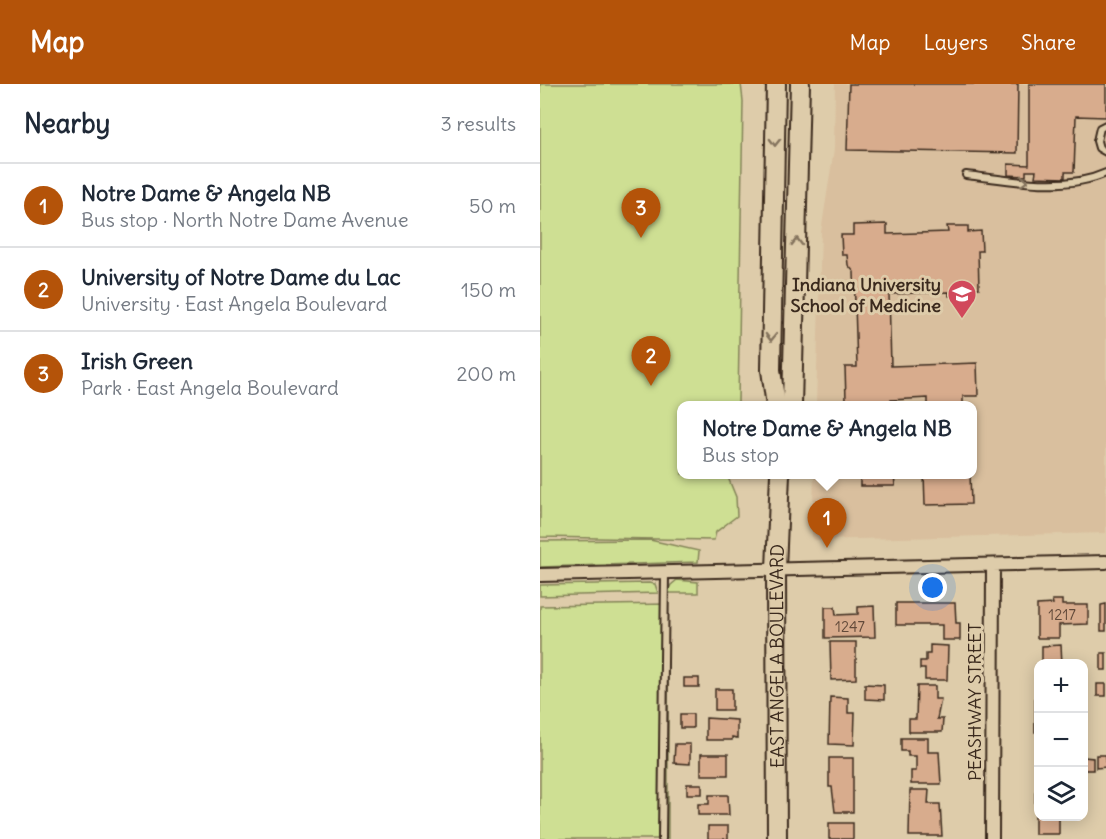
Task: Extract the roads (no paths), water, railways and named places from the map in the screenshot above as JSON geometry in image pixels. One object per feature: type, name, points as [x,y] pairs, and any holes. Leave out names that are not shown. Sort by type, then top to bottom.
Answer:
[{"type":"main road","points":[[775,401],[771,370],[776,84]]},
{"type":"main road","points":[[792,401],[800,84]]},
{"type":"main road","name":"EAST ANGELA BOULEVARD","points":[[777,839],[776,569],[780,479]]},
{"type":"street","points":[[540,575],[1106,562]]},
{"type":"street","name":"PEASHWAY STREET","points":[[992,839],[993,565]]},
{"type":"lane","points":[[1106,125],[1100,128],[1097,141],[1099,148],[1106,152]]},
{"type":"lane","points":[[966,175],[1010,180],[1076,182],[1106,173]]},
{"type":"lane","points":[[662,839],[665,572]]},
{"type":"place","name":"Irish Green","points":[[641,238]]},
{"type":"place","name":"Indiana University School of Medicine","points":[[962,320]]},
{"type":"place","name":"University of Notre Dame du Lac","points":[[651,386]]},
{"type":"place","name":"Notre Dame & Angela NB","points":[[827,548]]}]
